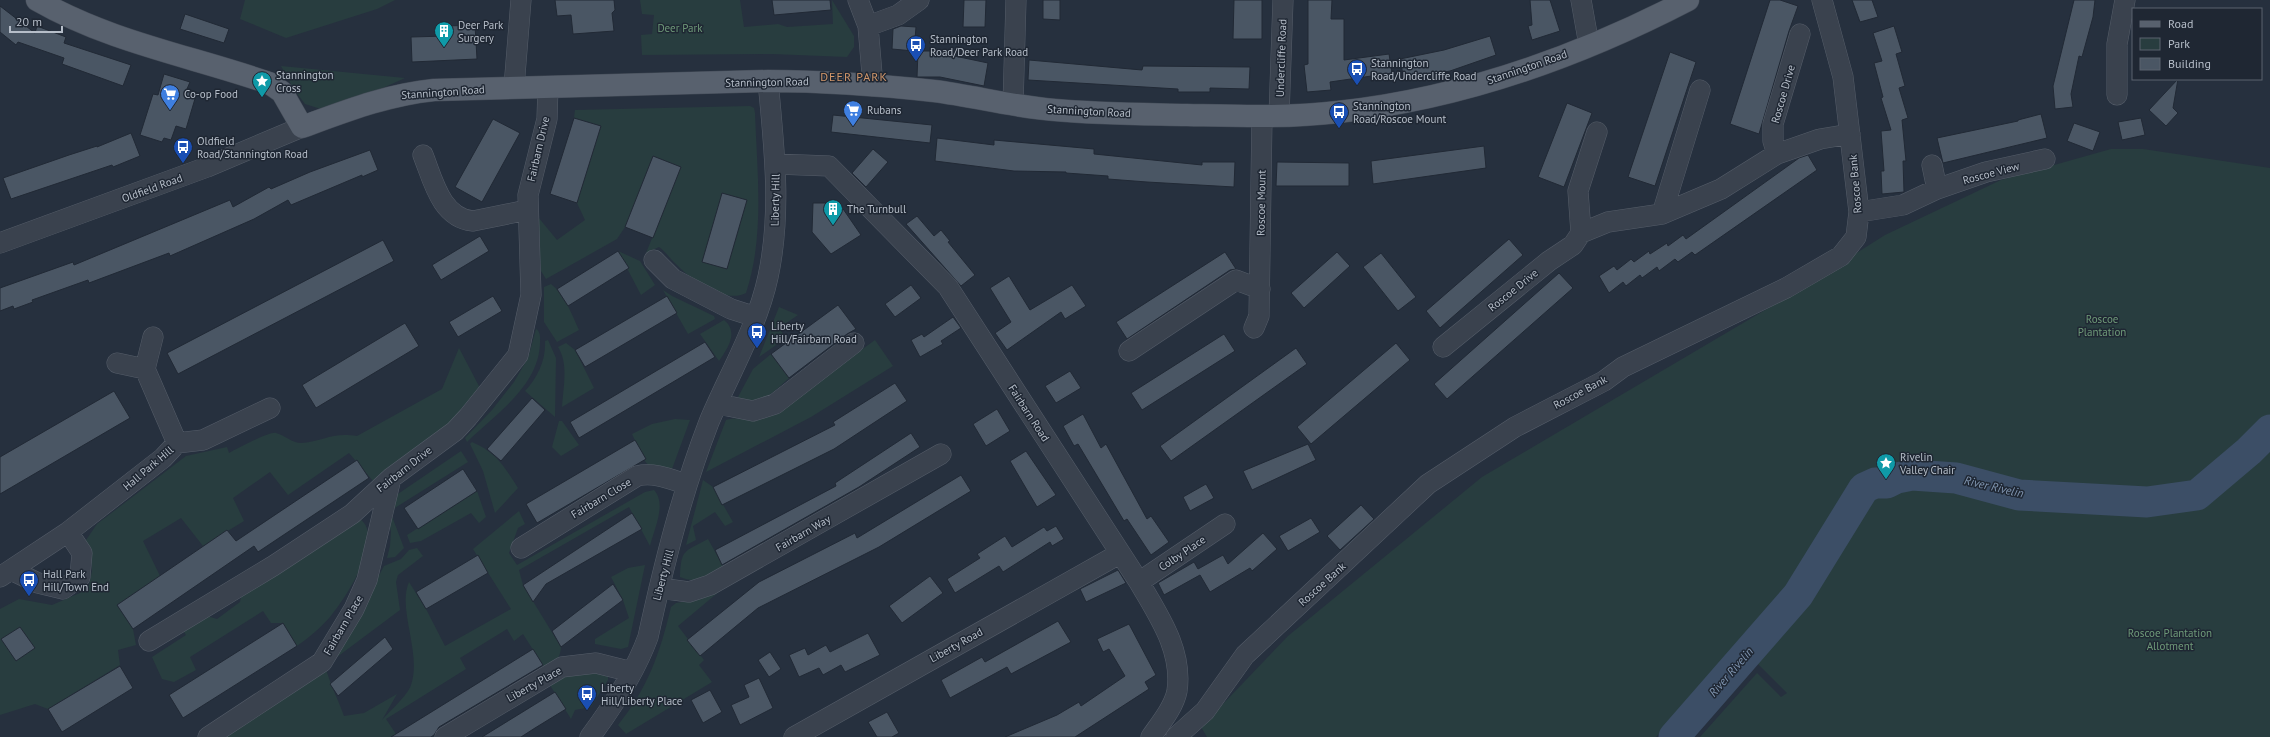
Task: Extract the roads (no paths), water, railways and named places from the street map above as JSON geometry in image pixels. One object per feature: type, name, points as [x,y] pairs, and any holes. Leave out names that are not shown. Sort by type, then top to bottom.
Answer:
[{"type":"main road","points":[[37,0],[91,27],[150,48],[269,83],[282,92],[302,127]]},
{"type":"main road","name":"Stannington Road","points":[[302,127],[380,99],[404,93],[514,87],[768,81],[820,81],[934,91],[1013,105],[1053,110],[1105,113],[1270,116],[1337,112],[1415,99],[1524,70],[1589,45],[1659,15],[1688,0]]},
{"type":"street","points":[[514,87],[521,0]]},
{"type":"street","points":[[858,0],[868,26],[873,86]]},
{"type":"street","points":[[868,26],[898,15],[919,0]]},
{"type":"street","points":[[1013,105],[1016,0]]},
{"type":"street","name":"Undercliffe Road","points":[[1270,116],[1283,0]]},
{"type":"street","points":[[1581,0],[1589,45]]},
{"type":"street","name":"Roscoe Bank","points":[[1176,737],[1205,711],[1245,655],[1428,484],[1515,427],[1604,381],[1648,354],[1786,288],[1841,256],[1856,237],[1859,212],[1843,77],[1822,0]]},
{"type":"street","points":[[2116,95],[2117,44],[2124,0]]},
{"type":"street","name":"Roscoe Drive","points":[[1777,154],[1773,141],[1773,124],[1800,34]]},
{"type":"street","name":"Liberty Hill","points":[[590,737],[608,713],[642,653],[648,637],[686,484],[718,404],[756,317],[768,277],[775,232],[776,164],[768,81]]},
{"type":"street","name":"Fairbarn Drive","points":[[149,641],[273,566],[352,514],[391,478],[455,430],[468,417],[518,355],[531,295],[527,210],[528,195],[547,119],[548,87]]},
{"type":"street","points":[[1662,214],[1700,90]]},
{"type":"street","name":"Roscoe Mount","points":[[1254,328],[1259,316],[1270,116]]},
{"type":"street","name":"Oldfield Road","points":[[0,242],[207,167],[302,127]]},
{"type":"street","points":[[1581,233],[1578,190],[1597,132]]},
{"type":"street","name":"Roscoe Drive","points":[[1443,347],[1549,261],[1573,245],[1581,233],[1608,222],[1662,214],[1721,189],[1777,154],[1820,139],[1850,134]]},
{"type":"street","points":[[423,155],[435,186],[448,211],[453,214],[465,220],[473,221],[527,210]]},
{"type":"street","name":"Roscoe View","points":[[1859,212],[1903,205],[1938,189],[1986,172],[2045,159]]},
{"type":"street","name":"Fairbarn Road","points":[[776,164],[829,166],[948,287],[1119,554],[1139,582],[1165,627],[1175,654],[1177,692],[1166,715],[1151,737]]},
{"type":"street","points":[[1932,165],[1938,189]]},
{"type":"street","points":[[654,260],[673,279],[730,309],[756,317]]},
{"type":"street","points":[[1129,350],[1236,280],[1260,289]]},
{"type":"street","points":[[117,363],[145,369],[153,337]]},
{"type":"street","points":[[718,404],[753,411],[775,404],[854,343]]},
{"type":"street","name":"Hall Park Hill","points":[[5,574],[68,532],[163,458],[177,443],[145,369]]},
{"type":"street","points":[[177,443],[203,440],[270,408]]},
{"type":"street","name":"Fairbarn Way","points":[[659,588],[689,592],[710,585],[941,454]]},
{"type":"street","name":"Fairbarn Close","points":[[521,548],[637,476],[650,474],[662,476],[686,484]]},
{"type":"street","name":"Fairbarn Place","points":[[208,737],[322,662],[354,609],[367,580],[391,478]]},
{"type":"street","name":"Colby Place","points":[[1139,582],[1225,524]]},
{"type":"street","name":"Hall Park Hill","points":[[5,574],[63,589],[80,577],[82,553],[68,532]]},
{"type":"street","name":"Liberty Road","points":[[794,737],[1119,554]]},
{"type":"street","name":"Liberty Place","points":[[445,737],[562,668],[596,663],[632,672]]},
{"type":"waterway","name":"River Rivelin","points":[[1674,737],[1798,595],[1864,488],[1875,483],[1887,483],[1897,478],[1912,475],[1956,478],[2019,495],[2147,502],[2197,495],[2249,451],[2270,430]]},
{"type":"place","name":"Deer Park Surgery","points":[[444,48]]},
{"type":"place","name":"Stannington Road/Deer Park Road","points":[[916,62]]},
{"type":"place","name":"Stannington Road/Undercliffe Road","points":[[1357,86]]},
{"type":"place","name":"Stannington Cross","points":[[262,98]]},
{"type":"place","name":"Co-op Food","points":[[170,111]]},
{"type":"place","name":"Rubans","points":[[853,127]]},
{"type":"place","name":"Stannington Road/Roscoe Mount","points":[[1339,129]]},
{"type":"place","name":"Oldfield Road/Stannington Road","points":[[183,164]]},
{"type":"place","name":"The Turnbull","points":[[833,226]]},
{"type":"place","name":"Liberty Hill/Fairbarn Road","points":[[757,349]]},
{"type":"place","name":"Rivelin Valley Chair","points":[[1886,480]]},
{"type":"place","name":"Hall Park Hill/Town End","points":[[29,597]]},
{"type":"place","name":"Liberty Hill/Liberty Place","points":[[587,711]]},
{"type":"district","name":"DEER PARK","points":[[854,77]]},
{"type":"park label","name":"Deer Park","points":[[680,28]]},
{"type":"park label","name":"Roscoe Plantation","points":[[2102,325]]},
{"type":"park label","name":"Roscoe Plantation Allotment","points":[[2170,639]]}]
